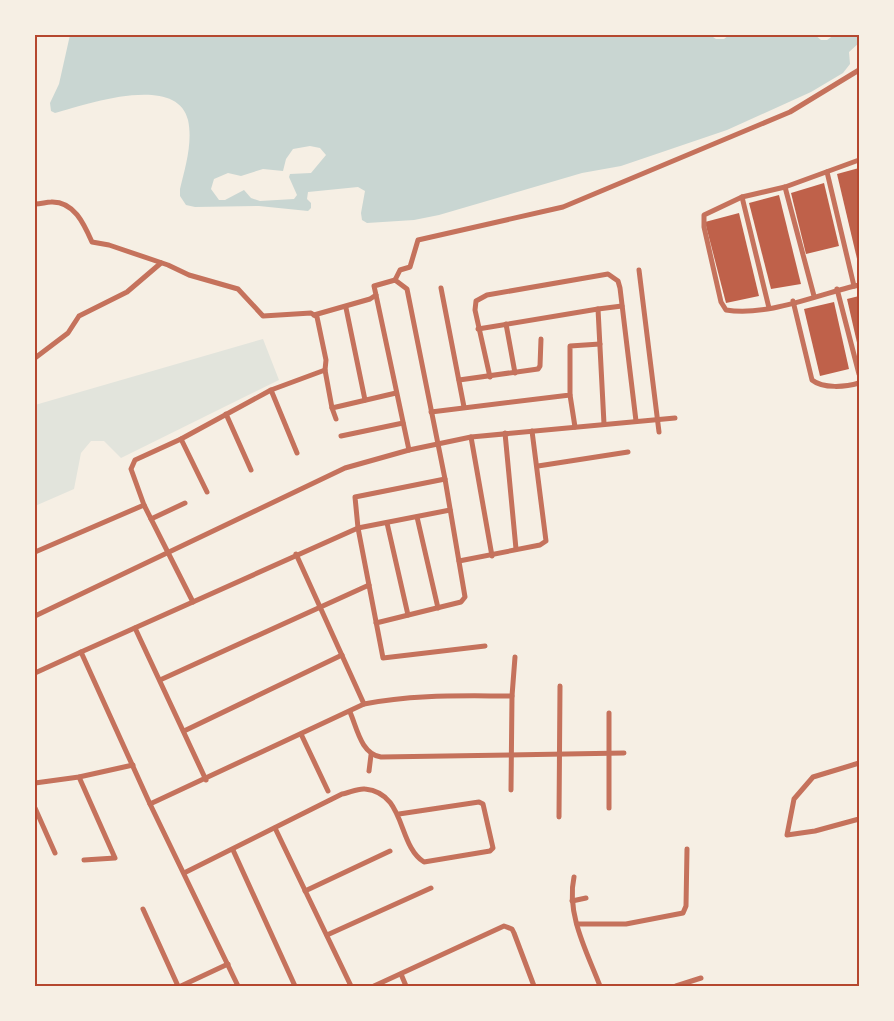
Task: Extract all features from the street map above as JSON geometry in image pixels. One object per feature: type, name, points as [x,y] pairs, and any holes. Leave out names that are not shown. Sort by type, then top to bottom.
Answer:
[{"type":"street","points":[[409,450],[374,286],[395,280],[400,270],[410,267],[418,240],[563,207],[790,112],[859,70]]},
{"type":"street","points":[[827,172],[856,286],[837,289],[768,308],[740,312],[726,310],[721,302],[704,227],[704,215],[742,197],[785,187],[859,160]]},
{"type":"street","points":[[785,187],[814,296]]},
{"type":"street","points":[[742,197],[768,308]]},
{"type":"street","points":[[35,204],[63,203],[83,222],[92,242],[109,245],[189,275],[238,290],[263,316],[314,315],[346,308],[376,295]]},
{"type":"street","points":[[35,358],[68,333],[79,316],[127,292],[161,263]]},
{"type":"street","points":[[639,270],[659,432]]},
{"type":"street","points":[[490,377],[474,305],[481,297],[608,274],[618,281],[636,421]]},
{"type":"street","points":[[376,623],[461,602],[466,597],[445,479],[407,289],[395,280]]},
{"type":"street","points":[[441,288],[464,407]]},
{"type":"street","points":[[837,289],[859,374]]},
{"type":"street","points":[[793,302],[812,380],[819,384],[847,386],[859,383]]},
{"type":"street","points":[[478,329],[622,306]]},
{"type":"street","points":[[346,308],[365,400]]},
{"type":"street","points":[[598,310],[604,424]]},
{"type":"street","points":[[314,315],[317,317],[320,328],[326,360],[325,370],[336,419]]},
{"type":"street","points":[[506,324],[515,374]]},
{"type":"street","points":[[459,380],[515,374],[540,368],[541,340]]},
{"type":"street","points":[[574,427],[570,395],[570,346],[600,344]]},
{"type":"street","points":[[192,602],[144,505],[131,469],[132,465],[135,460],[181,439],[271,390],[325,370]]},
{"type":"street","points":[[271,390],[297,453]]},
{"type":"street","points":[[332,408],[396,393]]},
{"type":"street","points":[[431,412],[570,395]]},
{"type":"street","points":[[226,414],[251,470]]},
{"type":"street","points":[[35,616],[345,468],[409,450],[472,437],[675,418]]},
{"type":"street","points":[[341,436],[403,423]]},
{"type":"street","points":[[459,561],[545,544],[548,538],[532,431]]},
{"type":"street","points":[[505,434],[516,549]]},
{"type":"street","points":[[472,437],[492,556]]},
{"type":"street","points":[[181,439],[207,492]]},
{"type":"street","points":[[538,466],[628,452]]},
{"type":"street","points":[[445,479],[358,495],[354,501],[382,658],[484,646]]},
{"type":"street","points":[[151,519],[185,502]]},
{"type":"street","points":[[35,552],[144,505]]},
{"type":"street","points":[[35,672],[358,528],[450,510]]},
{"type":"street","points":[[417,517],[438,608]]},
{"type":"street","points":[[387,523],[408,615]]},
{"type":"street","points":[[296,554],[364,704]]},
{"type":"street","points":[[160,680],[369,584]]},
{"type":"street","points":[[135,628],[206,780]]},
{"type":"street","points":[[81,652],[150,804],[238,986]]},
{"type":"street","points":[[184,731],[342,655]]},
{"type":"street","points":[[512,790],[512,696],[515,657]]},
{"type":"street","points":[[559,817],[560,686]]},
{"type":"street","points":[[150,804],[206,780],[364,704],[420,697],[512,696]]},
{"type":"street","points":[[350,712],[365,749],[372,755],[381,757],[624,753]]},
{"type":"street","points":[[608,808],[610,713]]},
{"type":"street","points":[[301,734],[328,791]]},
{"type":"street","points":[[369,771],[372,755]]},
{"type":"street","points":[[859,763],[813,777],[794,799],[787,835],[814,831],[859,819]]},
{"type":"street","points":[[35,783],[80,777],[133,765]]},
{"type":"street","points":[[80,777],[115,858],[84,860]]},
{"type":"street","points":[[184,873],[342,794],[364,789],[377,792],[399,814],[413,851],[424,862],[490,851],[493,848],[483,804],[479,802],[472,801],[399,814]]},
{"type":"street","points":[[35,808],[55,854]]},
{"type":"street","points":[[275,828],[351,986]]},
{"type":"street","points":[[577,924],[626,924],[685,912],[687,849]]},
{"type":"street","points":[[233,850],[295,986]]},
{"type":"street","points":[[305,891],[390,851]]},
{"type":"street","points":[[574,877],[571,894],[577,924],[600,986]]},
{"type":"street","points":[[327,935],[431,888]]},
{"type":"street","points":[[572,901],[586,898]]},
{"type":"street","points":[[143,909],[180,986],[228,964]]},
{"type":"street","points":[[374,986],[504,926],[512,929],[534,986]]},
{"type":"street","points":[[401,974],[406,986]]},
{"type":"street","points":[[676,986],[702,978]]},
{"type":"shaded area","points":[[70,35],[710,35],[716,39],[724,39],[729,35],[815,35],[821,40],[827,40],[834,35],[859,35],[859,43],[849,52],[850,64],[843,73],[811,92],[727,130],[621,166],[582,173],[439,215],[414,220],[367,223],[362,220],[361,213],[365,191],[358,187],[308,192],[307,199],[311,203],[311,208],[308,211],[259,206],[195,207],[186,205],[180,196],[180,189],[190,138],[188,120],[180,106],[167,98],[149,95],[129,95],[55,113],[51,111],[50,103],[59,84]],"holes":[[[310,146],[320,148],[326,155],[311,173],[290,174],[289,177],[297,195],[294,199],[260,201],[251,198],[244,190],[225,200],[219,200],[211,189],[214,179],[228,173],[241,176],[263,169],[283,171],[286,159],[293,149]]]},
{"type":"shaded area","points":[[263,339],[279,380],[121,458],[104,441],[91,441],[81,453],[74,489],[35,506],[35,405]]},
{"type":"building","points":[[859,168],[859,263],[858,263],[837,174]]},
{"type":"building","points":[[824,183],[839,246],[806,254],[791,193]]},
{"type":"building","points":[[779,195],[801,284],[771,289],[749,203]]},
{"type":"building","points":[[739,213],[759,296],[726,303],[705,222]]},
{"type":"building","points":[[859,296],[859,347],[858,347],[847,299]]},
{"type":"building","points":[[834,302],[849,369],[820,376],[804,309]]}]
